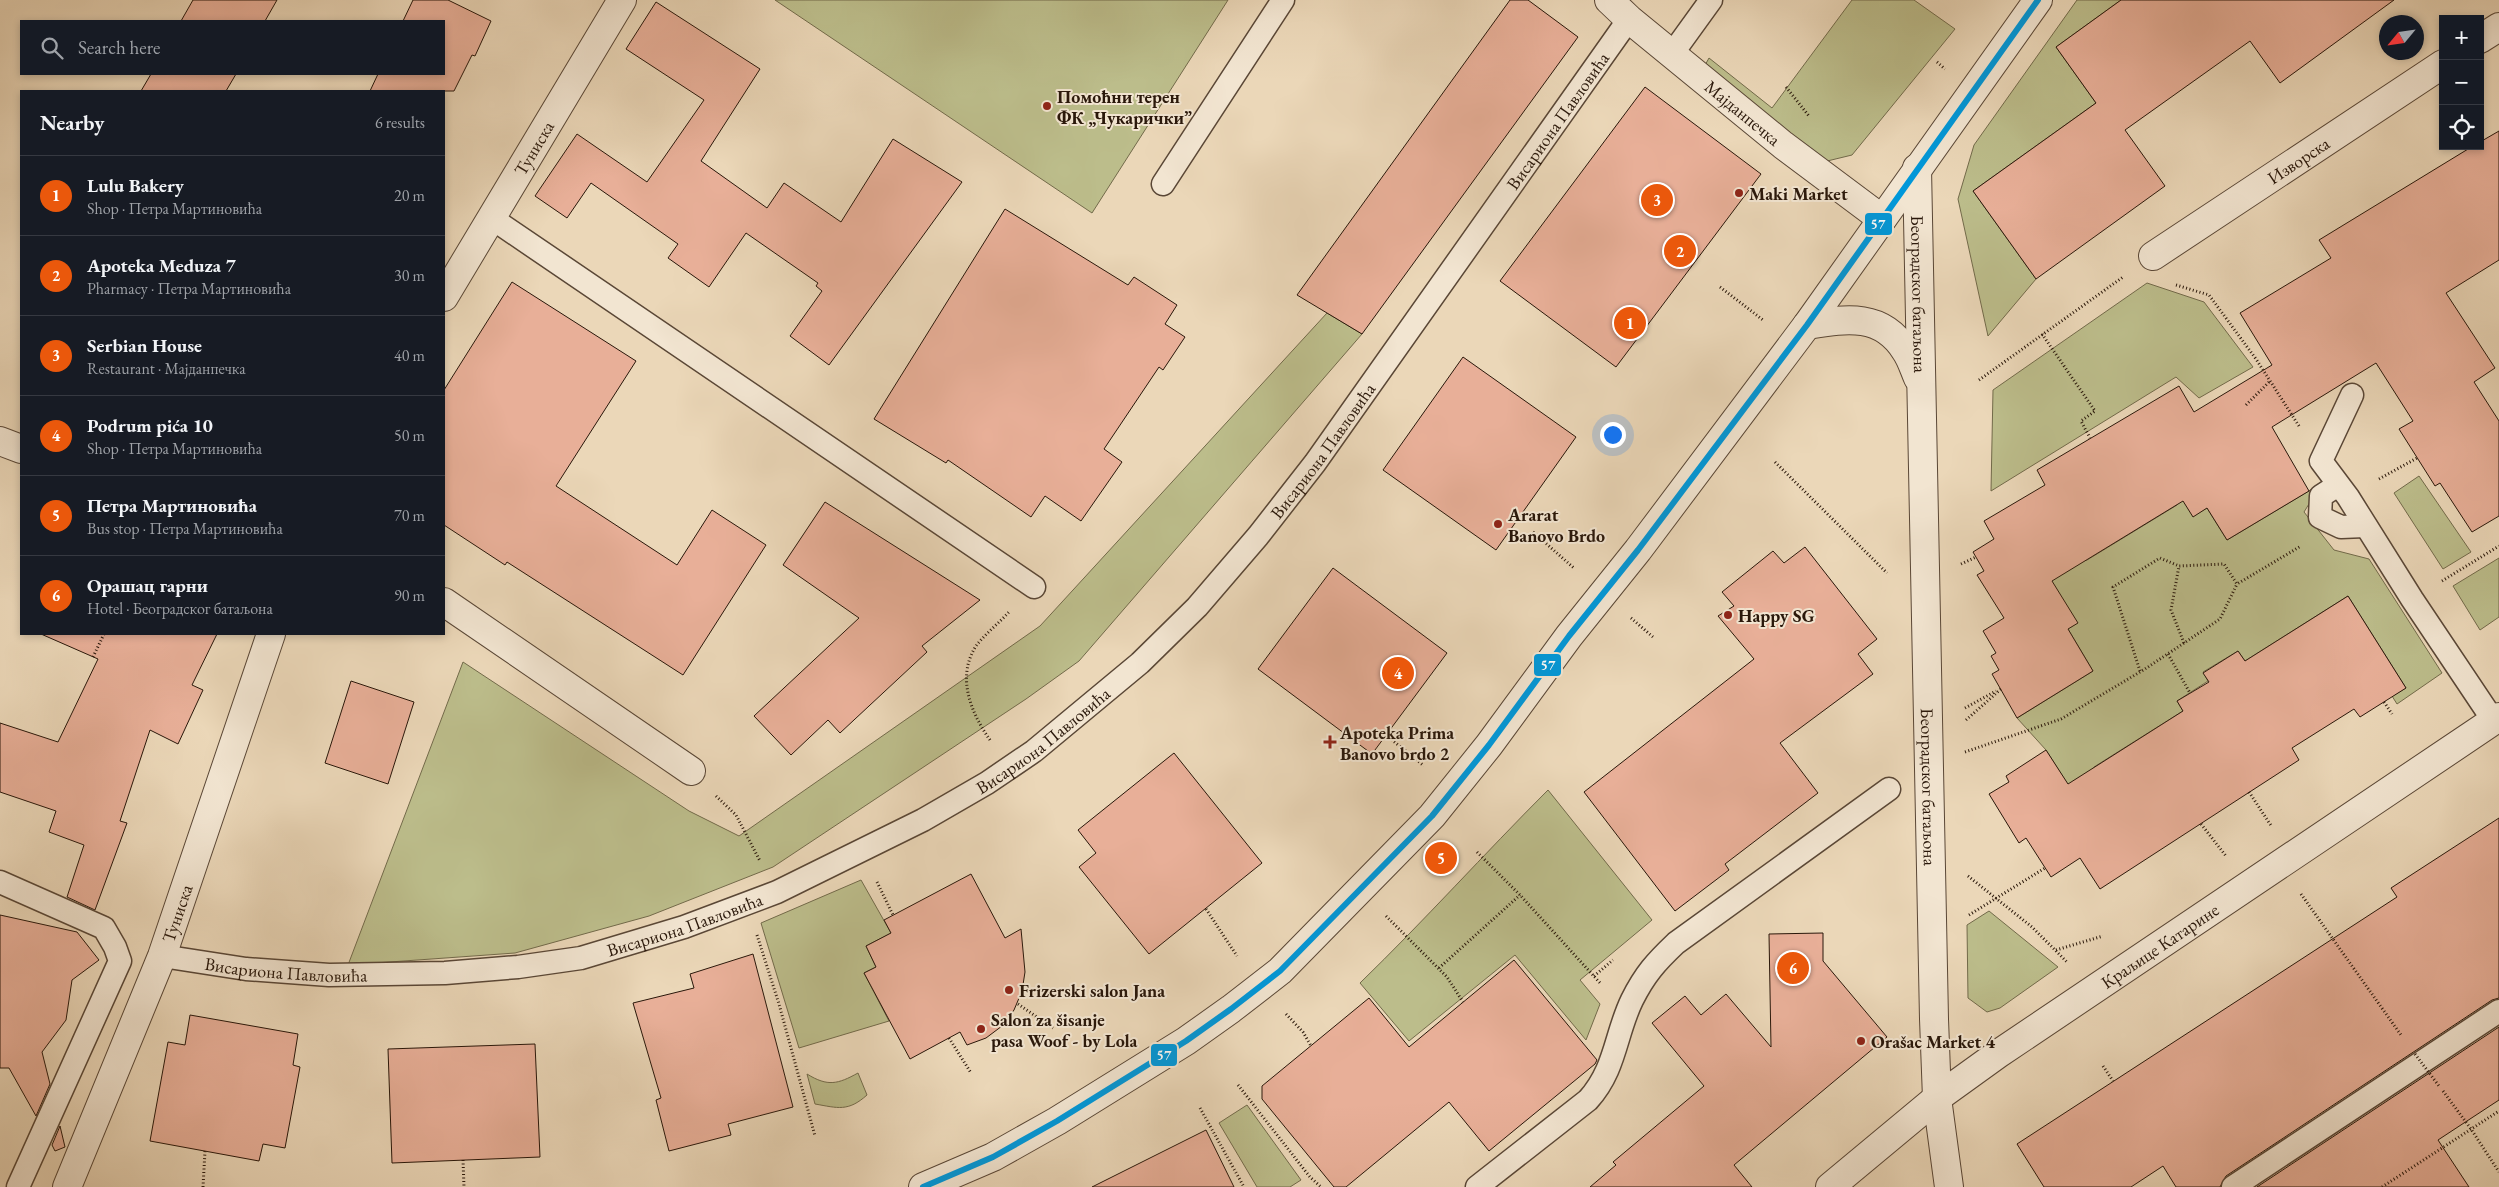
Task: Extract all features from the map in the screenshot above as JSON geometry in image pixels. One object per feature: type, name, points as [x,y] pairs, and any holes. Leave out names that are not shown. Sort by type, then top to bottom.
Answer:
[{"type":"street","name":"Туниска","points":[[445,295],[490,217],[622,0]]},
{"type":"street","name":"Мајданпечка","points":[[1609,0],[1784,145],[1882,219]]},
{"type":"street","points":[[923,1187],[993,1156],[1057,1121],[1186,1041],[1231,1009],[1280,971],[1322,931],[1432,816],[1489,745],[1569,636],[1638,550],[1807,325],[2038,0]]},
{"type":"street","points":[[2484,36],[2499,27]]},
{"type":"street","name":"Изворска","points":[[2153,256],[2439,67]]},
{"type":"street","name":"Београдског батаљона","points":[[1917,168],[1934,1011],[1938,1098],[1950,1187]]},
{"type":"street","name":"Београдског батаљона","points":[[1807,325],[1848,319],[1866,321],[1885,329],[1905,350],[1922,387]]},
{"type":"street","points":[[0,441],[20,449]]},
{"type":"street","points":[[445,603],[691,771]]},
{"type":"street","name":"Туниска","points":[[67,1187],[162,956],[271,635]]},
{"type":"street","name":"Краљице Катарине","points":[[1830,1187],[1938,1098],[1998,1054],[2496,718]]},
{"type":"lane","points":[[1163,184],[1283,0]]},
{"type":"lane","points":[[1672,54],[1711,0]]},
{"type":"lane","name":"Висариона Павловића","points":[[162,956],[246,968],[329,975],[445,973],[518,967],[581,958],[684,927],[748,904],[861,852],[923,820],[987,783],[1034,751],[1140,663],[1197,607],[1258,536],[1315,463],[1630,19]]},
{"type":"lane","points":[[490,217],[1034,587]]},
{"type":"lane","points":[[2352,395],[2321,461],[2343,491],[2412,599],[2496,718]]},
{"type":"lane","points":[[2343,491],[2321,496],[2320,517],[2341,527],[2364,526]]},
{"type":"lane","points":[[1477,1187],[1588,1100],[1601,1085],[1631,1001],[1650,967],[1676,943],[1889,789]]},
{"type":"lane","points":[[0,882],[104,928],[120,960],[18,1187]]},
{"type":"lane","points":[[2233,1187],[2499,1011]]},
{"type":"path","points":[[1938,62],[1946,69]]},
{"type":"path","points":[[1979,380],[2153,256]]},
{"type":"path","points":[[1720,287],[1768,324]]},
{"type":"path","points":[[2209,295],[2301,427]]},
{"type":"path","points":[[2042,334],[2095,411],[2081,420],[2090,438]]},
{"type":"path","points":[[2246,405],[2270,381]]},
{"type":"path","points":[[2343,491],[2417,458]]},
{"type":"path","points":[[1775,462],[1890,577]]},
{"type":"path","points":[[1978,747],[2062,719],[2140,672],[2220,619],[2238,584],[2304,544]]},
{"type":"path","points":[[2412,599],[2499,546]]},
{"type":"path","points":[[1969,560],[1976,557]]},
{"type":"path","points":[[2140,672],[2113,587],[2160,558],[2179,566],[2224,564],[2238,584]]},
{"type":"path","points":[[2179,566],[2171,610],[2184,643]]},
{"type":"path","points":[[979,725],[970,708],[967,665],[977,646],[1034,587]]},
{"type":"path","points":[[93,657],[104,635]]},
{"type":"path","points":[[2168,654],[2190,693]]},
{"type":"path","points":[[1962,724],[2001,689],[1980,700]]},
{"type":"path","points":[[2384,702],[2392,714]]},
{"type":"path","points":[[1386,735],[1453,789]]},
{"type":"path","points":[[2249,792],[2272,827]]},
{"type":"path","points":[[736,815],[756,854]]},
{"type":"path","points":[[2202,824],[2228,858]]},
{"type":"path","points":[[1477,852],[1520,895],[1594,976],[1614,959]]},
{"type":"path","points":[[2279,864],[2403,1038]]},
{"type":"path","points":[[1966,917],[2045,868]]},
{"type":"path","points":[[1966,874],[2032,926],[2072,966]]},
{"type":"path","points":[[1439,968],[1520,895]]},
{"type":"path","points":[[748,904],[779,1004],[815,1136]]},
{"type":"path","points":[[1206,909],[1216,925]]},
{"type":"path","points":[[1403,931],[1439,968],[1464,1002]]},
{"type":"path","points":[[2056,950],[2101,936]]},
{"type":"path","points":[[1018,1004],[1053,1028]]},
{"type":"path","points":[[1303,1032],[1311,1046]]},
{"type":"path","points":[[949,1038],[971,1073]]},
{"type":"path","points":[[2409,1046],[2439,1086]]},
{"type":"path","points":[[2103,1066],[2113,1081]]},
{"type":"path","points":[[1238,1085],[1310,1177],[1321,1187]]},
{"type":"path","points":[[2445,1094],[2499,1172]]},
{"type":"path","points":[[1200,1108],[1244,1187]]},
{"type":"path","points":[[2385,1186],[2499,1111]]},
{"type":"path","points":[[202,1187],[204,1152]]},
{"type":"path","points":[[463,1160],[464,1187]]},
{"type":"green space","name":"Помоћни терен ФК „Чукарички”","points":[[775,0],[1228,0],[1092,213]]},
{"type":"green space","points":[[1852,0],[1914,0],[1955,29],[1852,155],[1819,163],[1704,67],[1709,58],[1772,108]]},
{"type":"green space","points":[[2077,0],[2121,0],[2056,47],[2096,103],[1973,191],[2036,279],[1988,336],[1958,199],[1974,145]]},
{"type":"green space","points":[[2147,283],[2204,302],[2253,367],[2199,398],[2176,377],[1991,491],[1993,390]]},
{"type":"green space","points":[[1327,313],[1362,334],[1079,661],[1026,699],[773,867],[649,916],[515,953],[348,965],[463,662],[689,811],[739,836],[1040,626]]},
{"type":"green space","points":[[2164,469],[2193,516],[2207,508],[2227,540],[2322,483],[2304,512],[2334,550],[2369,559],[2442,673],[2397,704],[2392,696],[2406,688],[2348,596],[2245,661],[2238,651],[2203,672],[2208,681],[2177,701],[2183,711],[2094,767],[2080,804],[2046,750],[2017,718],[2093,671],[2068,629],[2077,623],[2046,573],[2087,560],[2177,505],[2157,473]]},
{"type":"green space","points":[[2419,476],[2471,552],[2443,569],[2394,493]]},
{"type":"green space","points":[[2499,558],[2499,617],[2480,630],[2453,586]]},
{"type":"green space","points":[[1548,790],[1652,920],[1580,980],[1600,1004],[1586,1040],[1515,955],[1409,1041],[1360,983]]},
{"type":"green space","points":[[861,880],[891,933],[866,946],[876,967],[864,973],[889,1021],[799,1048],[761,923]]},
{"type":"green space","points":[[1989,911],[2058,967],[2000,1008],[1987,1012],[1968,998],[1967,925]]},
{"type":"green space","points":[[858,1073],[867,1095],[848,1106],[830,1107],[815,1104],[807,1074],[821,1081],[839,1082]]},
{"type":"green space","points":[[1247,1105],[1301,1180],[1290,1187],[1257,1187],[1219,1123]]},
{"type":"building","points":[[193,0],[277,0],[266,20],[182,20]]},
{"type":"building","points":[[413,0],[448,0],[491,21],[475,56],[472,55],[454,91],[370,90],[378,75],[445,75],[445,20],[403,20]]},
{"type":"building","points":[[1510,0],[1528,0],[1578,37],[1362,334],[1297,295]]},
{"type":"building","points":[[2121,0],[2394,0],[2280,83],[2250,41],[2125,130],[2165,186],[2036,279],[1973,191],[2096,103],[2056,47]]},
{"type":"building","points":[[656,2],[760,69],[701,161],[767,208],[784,183],[841,222],[893,139],[962,182],[829,365],[790,336],[822,291],[816,286],[818,283],[746,233],[709,287],[668,258],[678,244],[591,183],[567,218],[535,196],[577,134],[647,182],[704,100],[626,49]]},
{"type":"building","points":[[150,75],[235,75],[227,90],[142,90]]},
{"type":"building","points":[[1645,87],[1761,174],[1616,367],[1500,281]]},
{"type":"building","points":[[2499,131],[2499,260],[2446,293],[2495,368],[2474,382],[2499,421],[2499,516],[2472,532],[2440,483],[2435,486],[2399,429],[2413,421],[2376,363],[2272,427],[2309,491],[2227,540],[2207,508],[2193,517],[2183,501],[2052,581],[2078,623],[2068,629],[2093,671],[2017,718],[1992,674],[1999,670],[1991,656],[1996,653],[1983,631],[2004,618],[1977,575],[1984,571],[1973,552],[1994,539],[1984,521],[2045,485],[2037,470],[2179,386],[2194,412],[2272,365],[2240,313],[2331,258],[2319,240],[2466,150],[2484,150],[2484,140]]},
{"type":"building","points":[[1005,209],[1128,285],[1134,277],[1177,305],[1165,324],[1185,337],[1163,370],[1159,367],[1104,449],[1122,462],[1081,521],[1045,496],[1031,517],[948,460],[946,463],[874,419]]},
{"type":"building","points":[[512,282],[636,361],[556,486],[677,565],[712,510],[766,545],[683,675],[507,562],[505,565],[445,526],[445,388]]},
{"type":"building","points":[[1463,357],[1576,437],[1496,550],[1383,470]]},
{"type":"building","points":[[825,502],[980,600],[922,646],[927,652],[840,733],[828,720],[791,755],[754,716],[859,618],[783,565]]},
{"type":"building","points":[[1805,547],[1877,639],[1858,654],[1873,674],[1780,743],[1818,793],[1725,864],[1729,870],[1675,911],[1584,792],[1754,659],[1718,616],[1734,606],[1722,592],[1773,551],[1784,563]]},
{"type":"building","points":[[1333,568],[1447,653],[1372,754],[1258,669]]},
{"type":"building","points":[[2348,596],[2406,688],[2360,717],[2354,709],[2292,748],[2299,760],[2100,889],[2080,858],[2051,877],[2026,838],[2019,843],[1989,794],[2009,782],[2006,776],[2046,750],[2068,784],[2183,711],[2177,701],[2209,682],[2203,673],[2238,651],[2245,661]]},
{"type":"building","points":[[43,635],[217,635],[192,685],[203,690],[178,744],[150,730],[120,821],[127,823],[95,910],[67,897],[84,845],[49,832],[56,811],[0,792],[0,723],[58,742],[98,659]]},
{"type":"building","points":[[351,681],[414,702],[388,784],[325,763]]},
{"type":"building","points":[[1174,753],[1262,863],[1149,954],[1079,867],[1096,853],[1078,830]]},
{"type":"building","points":[[2499,818],[2499,998],[2492,1000],[2226,1176],[2220,1187],[2176,1187],[2163,1166],[2131,1187],[2044,1187],[2017,1144],[2397,897],[2391,888]]},
{"type":"building","points":[[971,874],[1005,938],[1021,929],[1025,972],[1022,991],[1014,1010],[1002,1026],[986,1038],[967,1045],[960,1032],[910,1059],[864,973],[876,967],[866,946],[891,933],[884,920]]},
{"type":"building","points":[[0,915],[77,932],[99,960],[72,980],[66,1020],[42,1052],[50,1084],[36,1116],[9,1068],[0,1068]]},
{"type":"building","points":[[1823,933],[1823,961],[1887,1037],[1734,1165],[1752,1187],[1590,1187],[1616,1165],[1613,1162],[1704,1086],[1652,1023],[1685,996],[1701,1015],[1726,994],[1771,1047],[1769,934]]},
{"type":"building","points":[[753,954],[793,1107],[728,1124],[731,1135],[669,1151],[656,1100],[661,1098],[633,1003],[694,988],[690,974]]},
{"type":"building","points":[[1514,960],[1597,1060],[1595,1064],[1489,1151],[1449,1102],[1346,1187],[1334,1187],[1262,1099],[1262,1086],[1369,998],[1409,1047]]},
{"type":"building","points":[[190,1015],[298,1034],[293,1065],[300,1067],[285,1148],[263,1144],[259,1161],[150,1141],[168,1042],[185,1045]]},
{"type":"building","points":[[2499,1027],[2499,1100],[2438,1140],[2469,1187],[2257,1187]]},
{"type":"building","points":[[535,1044],[540,1157],[392,1163],[388,1049]]},
{"type":"building","points":[[60,1126],[65,1147],[55,1151],[52,1145]]},
{"type":"building","points":[[1206,1130],[1234,1187],[1092,1187]]},
{"type":"transit line","name":"57","points":[[923,1187],[993,1157],[1057,1121],[1186,1041],[1231,1009],[1280,971],[1432,816],[1489,745],[1569,636],[1638,550],[1807,325],[2038,0]]},
{"type":"place","name":"Помоћни терен ФК „Чукарички”","points":[[1047,106]]},
{"type":"place","name":"Maki Market","points":[[1739,193]]},
{"type":"place","name":"Serbian House","points":[[1657,200]]},
{"type":"place","name":"Apoteka Meduza 7","points":[[1680,251]]},
{"type":"place","name":"Lulu Bakery","points":[[1630,323]]},
{"type":"place","name":"Ararat Banovo Brdo","points":[[1498,524]]},
{"type":"place","name":"Happy SG","points":[[1728,615]]},
{"type":"place","name":"Podrum pića 10","points":[[1398,673]]},
{"type":"place","name":"Apoteka Prima Banovo brdo 2","points":[[1330,742]]},
{"type":"place","name":"Петра Мартиновића","points":[[1441,858]]},
{"type":"place","name":"Орашац гарни","points":[[1793,968]]},
{"type":"place","name":"Frizerski salon Jana","points":[[1009,990]]},
{"type":"place","name":"Salon za šisanje pasa Woof - by Lola","points":[[981,1029]]},
{"type":"place","name":"Orašac Market 4","points":[[1861,1041]]}]
